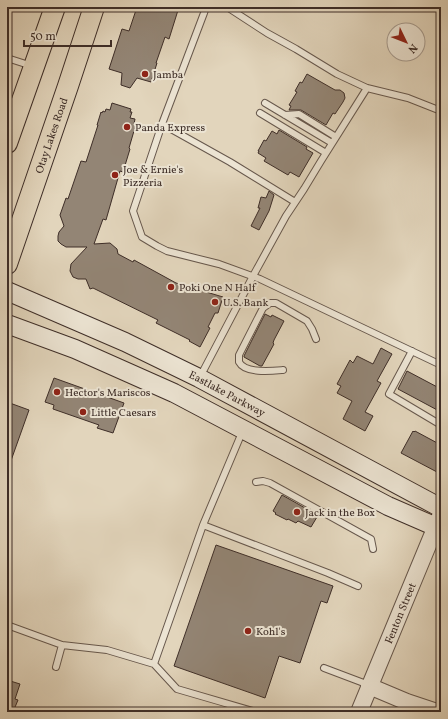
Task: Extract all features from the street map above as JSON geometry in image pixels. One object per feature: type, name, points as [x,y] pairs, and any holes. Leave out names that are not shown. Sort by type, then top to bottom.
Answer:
[{"type":"main road","points":[[7,143],[55,7]]},
{"type":"main road","name":"Otay Lakes Road","points":[[7,264],[94,7]]},
{"type":"main road","name":"Eastlake Parkway","points":[[7,291],[125,342],[199,378],[441,508]]},
{"type":"main road","points":[[7,324],[76,349],[174,393],[388,506],[439,523]]},
{"type":"street","name":"Fenton Street","points":[[359,712],[439,523]]},
{"type":"street","points":[[369,686],[407,702],[437,712]]},
{"type":"lane","points":[[206,7],[162,124],[133,211],[142,237],[167,252],[218,264],[253,276],[441,365]]},
{"type":"lane","points":[[226,7],[337,74],[367,88],[408,98],[441,111]]},
{"type":"lane","points":[[7,58],[34,67]]},
{"type":"lane","points":[[199,378],[282,222],[367,88]]},
{"type":"lane","points":[[265,103],[332,143]]},
{"type":"lane","points":[[260,113],[326,152]]},
{"type":"lane","points":[[285,115],[300,114],[336,137]]},
{"type":"lane","points":[[162,124],[230,162],[295,202]]},
{"type":"lane","points":[[283,370],[257,371],[244,367],[240,362],[239,355],[263,308],[270,303],[276,304],[307,321],[316,339]]},
{"type":"lane","points":[[412,351],[389,394],[441,424]]},
{"type":"lane","points":[[154,664],[203,525],[243,430]]},
{"type":"lane","points":[[256,482],[263,481],[270,483],[371,540],[373,549]]},
{"type":"lane","points":[[203,525],[358,586]]},
{"type":"lane","points":[[7,625],[62,645],[107,650],[154,664],[177,689],[256,712]]},
{"type":"lane","points":[[56,667],[62,645]]},
{"type":"lane","points":[[324,668],[369,686]]},
{"type":"building","points":[[137,7],[179,7],[169,39],[165,37],[151,82],[137,78],[130,88],[121,85],[122,73],[109,69],[122,29],[129,31]]},
{"type":"building","points":[[307,74],[335,90],[340,90],[344,93],[345,98],[343,102],[335,114],[333,113],[326,125],[301,110],[289,110],[291,106],[289,105],[297,92],[295,91]]},
{"type":"building","points":[[112,103],[131,109],[130,112],[132,112],[130,118],[135,119],[134,124],[136,124],[123,172],[120,171],[106,220],[103,219],[94,244],[110,243],[117,249],[118,254],[133,262],[134,260],[176,283],[223,297],[218,313],[215,313],[208,327],[210,328],[200,347],[189,341],[190,340],[156,323],[158,320],[93,288],[90,289],[86,279],[78,279],[73,277],[70,271],[71,264],[87,247],[66,247],[58,241],[59,232],[64,226],[60,215],[66,198],[68,199],[81,161],[86,162],[101,112],[105,112],[106,109],[110,110]]},
{"type":"building","points":[[279,130],[307,147],[306,149],[313,153],[299,177],[290,172],[288,175],[264,161],[266,158],[258,153],[264,140],[266,141],[272,131],[277,134]]},
{"type":"building","points":[[269,191],[274,195],[269,211],[259,230],[251,226],[260,208],[258,208],[261,197],[266,198]]},
{"type":"building","points":[[265,314],[271,317],[272,315],[284,321],[274,340],[274,344],[262,366],[260,366],[244,356]]},
{"type":"building","points":[[381,348],[392,354],[377,381],[381,383],[365,412],[373,416],[365,431],[343,419],[352,401],[337,393],[341,386],[337,384],[350,360],[353,363],[357,356],[373,364]]},
{"type":"building","points":[[407,371],[441,389],[441,412],[398,389]]},
{"type":"building","points":[[54,378],[124,403],[113,433],[97,428],[99,425],[53,409],[54,405],[45,402]]},
{"type":"building","points":[[7,402],[29,410],[8,469],[7,468]]},
{"type":"building","points":[[413,431],[441,445],[441,465],[437,472],[401,453]]},
{"type":"building","points":[[282,495],[314,513],[313,515],[317,517],[311,527],[298,521],[296,523],[288,519],[287,520],[275,514],[276,513],[273,511]]},
{"type":"building","name":"Kohl's","points":[[216,545],[333,586],[327,603],[321,601],[300,663],[279,656],[265,698],[174,666]]},
{"type":"building","points":[[7,680],[20,684],[15,699],[18,700],[13,712],[7,712]]},
{"type":"place","name":"Jamba","points":[[145,74]]},
{"type":"place","name":"Panda Express","points":[[127,127]]},
{"type":"place","name":"Joe & Ernie's Pizzeria","points":[[115,175]]},
{"type":"place","name":"Poki One N Half","points":[[171,287]]},
{"type":"place","name":"U.S. Bank","points":[[215,302]]},
{"type":"place","name":"Hector's Mariscos","points":[[57,392]]},
{"type":"place","name":"Little Caesars","points":[[83,412]]},
{"type":"place","name":"Jack in the Box","points":[[297,512]]},
{"type":"place","name":"Kohl's","points":[[248,631]]}]
